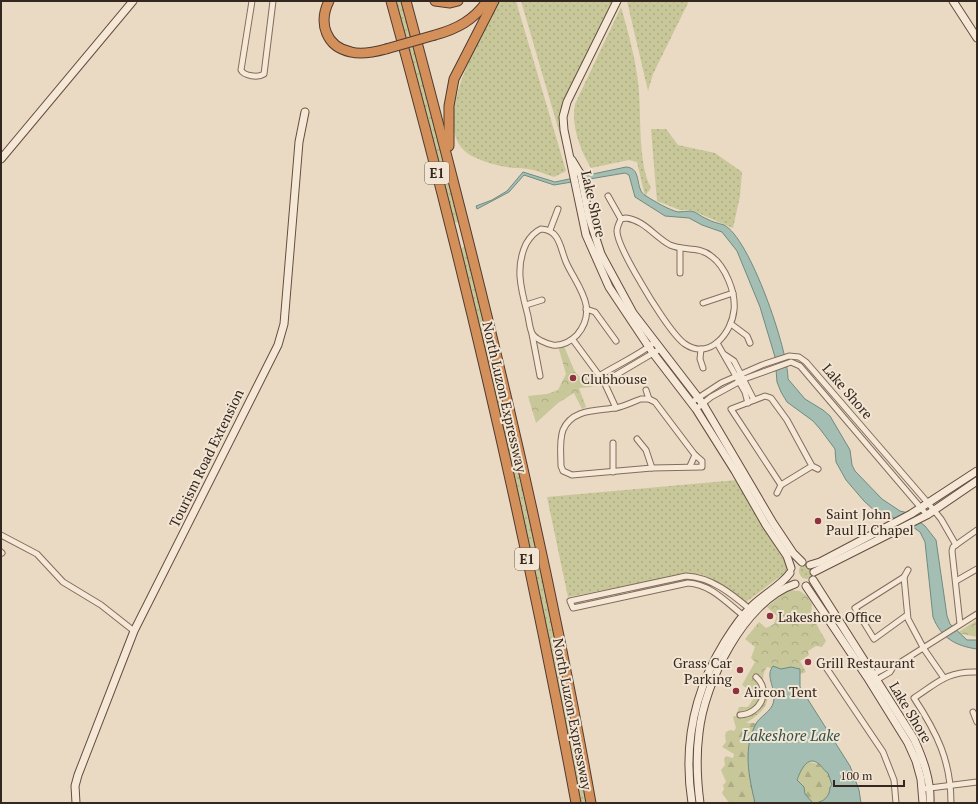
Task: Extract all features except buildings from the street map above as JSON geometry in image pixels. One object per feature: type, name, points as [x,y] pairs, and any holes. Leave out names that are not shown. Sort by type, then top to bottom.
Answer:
[{"type":"highway","points":[[329,1],[324,12],[323,24],[327,35],[334,44],[352,52],[364,53],[386,49],[462,26],[477,14],[488,1]]},
{"type":"highway","points":[[387,1],[400,32]]},
{"type":"highway","name":"North Luzon Expressway","points":[[391,1],[454,244],[504,448],[547,652],[576,803]]},
{"type":"highway","name":"North Luzon Expressway","points":[[406,1],[454,181],[522,467],[563,657],[591,803]]},
{"type":"highway","points":[[435,1],[450,3],[458,1]]},
{"type":"highway","points":[[454,181],[448,130],[453,84],[459,67],[494,1]]},
{"type":"street","points":[[1,159],[133,1]]},
{"type":"street","points":[[252,1],[241,70],[245,74],[259,76],[264,74],[273,1]]},
{"type":"street","name":"Lake Shore","points":[[616,1],[565,109],[564,130],[578,180],[586,234],[606,280],[627,316],[697,403],[766,525],[787,556],[791,570]]},
{"type":"street","points":[[953,1],[977,38]]},
{"type":"street","name":"Tourism Road Extension","points":[[76,803],[76,786],[78,775],[134,631],[278,345],[284,324],[299,142],[305,112]]},
{"type":"street","points":[[608,196],[621,220]]},
{"type":"street","points":[[550,230],[558,209]]},
{"type":"street","points":[[626,218],[632,220],[670,244],[680,248],[702,251],[715,259],[719,264],[732,294],[734,309],[731,324],[717,343],[701,349],[684,343],[649,297],[630,263],[618,235],[617,230],[621,220],[626,218]]},
{"type":"street","points":[[532,333],[540,340],[553,345],[573,340],[580,331],[586,309],[584,294],[567,263],[558,237],[550,230],[541,229],[532,234],[521,254],[520,282],[540,376]]},
{"type":"street","points":[[680,248],[680,273]]},
{"type":"street","points":[[703,303],[732,294]]},
{"type":"street","points":[[526,305],[542,300]]},
{"type":"street","points":[[586,309],[595,312],[616,341]]},
{"type":"street","points":[[731,324],[742,331],[750,344]]},
{"type":"street","points":[[573,340],[604,382],[616,408]]},
{"type":"street","points":[[717,343],[739,382],[748,403]]},
{"type":"street","points":[[604,382],[653,348]]},
{"type":"street","name":"Lake Shore","points":[[653,348],[660,350],[697,403],[773,523],[793,553],[802,562]]},
{"type":"street","points":[[701,349],[700,359],[703,368]]},
{"type":"street","points":[[725,355],[734,361],[741,372],[754,400]]},
{"type":"street","points":[[789,356],[795,356],[793,362],[744,379],[697,403],[741,372],[789,356]]},
{"type":"street","name":"Lake Shore","points":[[795,356],[806,362],[925,505],[927,514],[941,519],[956,545]]},
{"type":"street","points":[[599,376],[620,362],[634,360]]},
{"type":"street","name":"Lake Shore","points":[[793,362],[800,366],[925,505]]},
{"type":"street","points":[[646,390],[649,399]]},
{"type":"street","points":[[781,485],[731,409],[765,396],[775,401],[812,466],[818,469]]},
{"type":"street","points":[[641,399],[649,399],[655,402],[695,455],[702,461],[703,466],[652,468],[578,475],[566,474],[561,466],[561,444],[563,430],[572,419],[586,412],[616,408],[641,399]]},
{"type":"street","points":[[637,439],[646,450],[652,468]]},
{"type":"street","points":[[613,443],[613,472]]},
{"type":"street","points":[[690,466],[695,455]]},
{"type":"street","points":[[777,493],[781,485],[812,466]]},
{"type":"street","points":[[814,572],[898,525],[911,514],[977,470]]},
{"type":"street","points":[[810,565],[898,525],[927,514],[977,481]]},
{"type":"street","points":[[960,624],[952,551],[956,545],[977,530]]},
{"type":"street","points":[[1,535],[37,554],[63,582],[101,605],[134,631]]},
{"type":"street","points":[[692,803],[688,760],[691,731],[697,702],[706,677],[716,656],[751,611],[796,564],[802,562],[810,565],[814,572],[813,580],[806,586],[795,584],[790,578],[791,570]]},
{"type":"street","points":[[956,581],[977,569]]},
{"type":"street","points":[[908,570],[904,578],[907,616],[911,627],[924,649],[944,678]]},
{"type":"street","points":[[745,620],[710,590],[696,584],[688,583],[573,608],[570,601],[686,576],[703,578],[711,582],[751,611]]},
{"type":"street","points":[[686,576],[688,583]]},
{"type":"street","points":[[904,578],[855,608],[874,639],[907,616]]},
{"type":"street","name":"Lake Shore","points":[[813,580],[841,632]]},
{"type":"street","points":[[751,611],[795,584]]},
{"type":"street","name":"Lake Shore","points":[[806,586],[874,677],[914,739],[923,760],[926,788],[930,803]]},
{"type":"street","points":[[874,677],[890,672],[893,667],[924,649],[977,614]]},
{"type":"street","points":[[700,803],[697,759],[699,732],[704,703],[714,680],[745,620]]},
{"type":"street","points":[[821,660],[883,752],[894,780],[896,803]]},
{"type":"street","points":[[952,803],[951,786],[946,759],[937,737],[914,698],[944,678],[957,673],[977,672]]},
{"type":"street","points":[[706,677],[714,680]]},
{"type":"street","points":[[740,715],[745,714],[757,707],[764,698],[764,686],[756,677]]},
{"type":"street","points":[[973,712],[977,722]]},
{"type":"street","points":[[926,788],[977,782]]},
{"type":"street","name":"Lake Shore","points":[[923,803],[926,788]]},
{"type":"green space","points":[[394,1],[404,1],[460,219],[457,223],[451,219]]},
{"type":"green space","points":[[497,1],[516,1],[566,171],[554,177],[537,171],[484,161],[474,157],[459,145],[454,127],[455,106],[461,83],[470,59]]},
{"type":"green space","points":[[521,1],[613,1],[563,110],[570,169]]},
{"type":"green space","points":[[627,1],[689,1],[653,74],[648,91]]},
{"type":"green space","points":[[621,7],[637,72],[642,151],[644,165],[651,188],[645,196],[637,162],[629,160],[591,168],[583,153],[575,129],[575,104]]},
{"type":"green space","points":[[651,129],[666,129],[678,145],[715,153],[742,172],[740,196],[733,228],[691,210],[680,210],[657,201]]},
{"type":"green space","points":[[464,246],[468,250],[532,526],[588,803],[578,803],[460,250]]},
{"type":"green space","points":[[563,344],[575,372],[581,378],[597,370],[597,373],[590,376],[594,384],[601,381],[605,382],[591,387],[579,388],[586,407],[582,409],[574,393],[558,403],[536,423],[528,396],[547,394],[558,390],[566,374],[558,346]]},
{"type":"green space","points":[[737,480],[787,566],[786,572],[746,602],[704,575],[690,573],[568,597],[547,497]]},
{"type":"green space","points":[[807,563],[813,565],[815,571],[813,577],[807,579],[801,577],[799,571],[801,565]]},
{"type":"green space","points":[[788,590],[800,591],[807,596],[812,604],[811,615],[826,641],[822,647],[816,646],[808,651],[809,655],[800,661],[806,672],[798,675],[767,667],[763,681],[767,694],[765,706],[758,714],[746,723],[736,716],[739,707],[748,707],[754,698],[752,691],[742,685],[755,662],[751,658],[755,647],[745,639],[759,622],[766,628],[774,624],[777,616],[767,607]]},
{"type":"green space","points":[[977,620],[977,637],[957,633]]},
{"type":"green space","points":[[734,716],[739,717],[746,723],[757,723],[750,743],[749,753],[751,782],[755,803],[729,803],[722,793],[724,789],[723,785],[726,782],[721,770],[725,765],[724,759],[726,756],[733,758],[734,754],[722,747],[726,742],[726,732],[730,730],[734,731],[736,728]]},
{"type":"green space","points":[[808,762],[819,764],[831,776],[832,788],[823,802],[813,803],[805,794],[804,787],[797,780],[801,769]]},
{"type":"water","points":[[626,167],[635,171],[640,189],[646,196],[674,211],[695,212],[711,221],[724,225],[734,234],[745,250],[766,296],[782,345],[788,379],[805,399],[830,416],[850,450],[852,465],[855,471],[882,499],[900,511],[908,513],[925,526],[936,540],[947,616],[950,624],[967,640],[977,640],[977,649],[962,646],[950,640],[936,624],[933,617],[925,542],[920,532],[892,517],[886,517],[876,512],[864,501],[846,480],[836,462],[835,449],[820,429],[813,421],[787,402],[777,382],[775,357],[760,307],[737,251],[722,232],[702,225],[689,218],[665,216],[635,197],[629,175],[625,173],[554,185],[524,175],[509,192],[477,209],[476,206],[492,200],[507,191],[523,172],[555,182]]},
{"type":"water","name":"Lakeshore Lake","points":[[773,666],[781,669],[791,667],[800,669],[800,687],[850,766],[859,790],[861,803],[815,803],[826,798],[832,785],[828,773],[815,761],[811,761],[805,765],[797,780],[804,787],[805,794],[813,803],[755,803],[749,773],[748,752],[752,732],[757,722],[770,709],[774,702],[774,694],[770,678]]},
{"type":"place","name":"Clubhouse","points":[[573,378]]},
{"type":"place","name":"Saint John Paul II Chapel","points":[[818,521]]},
{"type":"place","name":"Lakeshore Office","points":[[770,616]]},
{"type":"place","name":"Grill Restaurant","points":[[808,662]]},
{"type":"place","name":"Grass Car Parking","points":[[740,670]]},
{"type":"place","name":"Aircon Tent","points":[[736,691]]}]
